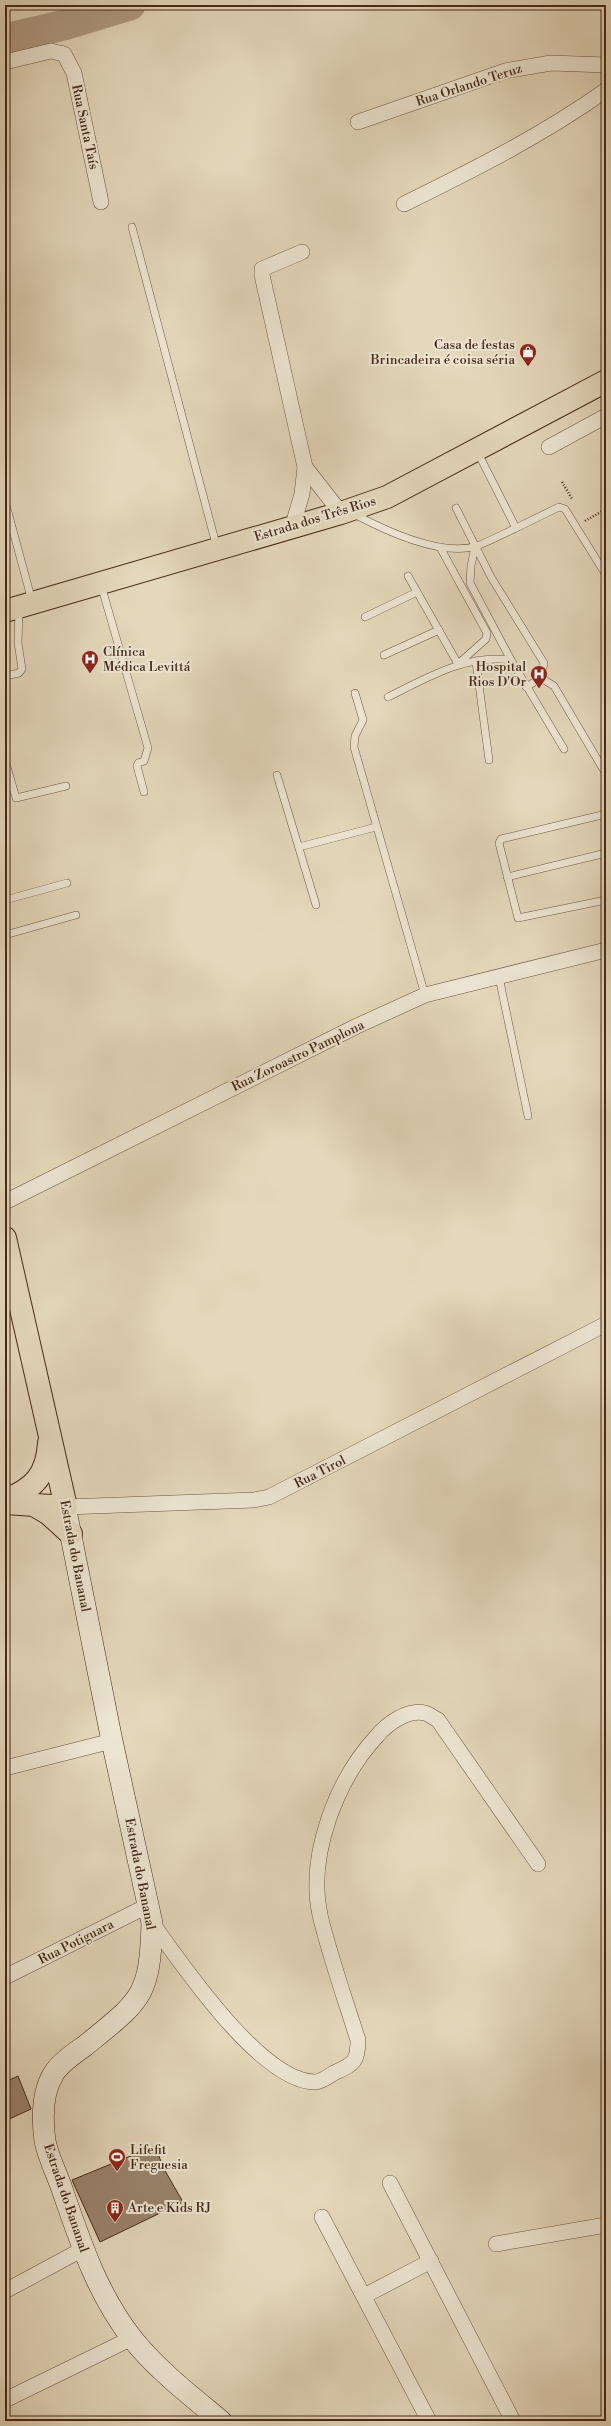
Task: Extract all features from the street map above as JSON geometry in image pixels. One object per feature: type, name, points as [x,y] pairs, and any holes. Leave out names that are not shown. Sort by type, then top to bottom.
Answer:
[{"type":"main road","name":"Estrada dos Três Rios","points":[[19,607],[292,528],[345,512],[386,497],[606,381]]},
{"type":"main road","name":"Estrada do Bananal","points":[[5,1238],[66,1507]]},
{"type":"main road","points":[[5,1502],[20,1495],[38,1479],[46,1462],[50,1436]]},
{"type":"main road","name":"Rua Tirol","points":[[5,1502],[66,1507]]},
{"type":"main road","points":[[33,1505],[49,1514],[71,1534]]},
{"type":"street","name":"Rua Santa Taís","points":[[5,62],[51,51],[64,54],[74,73],[101,202]]},
{"type":"street","name":"Rua Orlando Teruz","points":[[358,122],[505,71],[551,63],[606,65]]},
{"type":"street","points":[[404,204],[495,159],[606,90]]},
{"type":"street","points":[[292,528],[302,494],[305,467],[262,275],[262,269],[267,265],[302,252]]},
{"type":"street","points":[[549,447],[606,416]]},
{"type":"street","points":[[305,467],[345,512]]},
{"type":"street","name":"Rua Zoroastro Pamplona","points":[[5,1202],[357,1026],[425,995],[606,950]]},
{"type":"street","name":"Rua Tirol","points":[[66,1507],[254,1500],[269,1497],[606,1324]]},
{"type":"street","name":"Estrada do Bananal","points":[[66,1507],[112,1741],[150,1915],[148,1975],[142,1994],[129,2010],[54,2072],[47,2087],[44,2105],[46,2143],[83,2249],[107,2301],[132,2338],[163,2371],[221,2421]]},
{"type":"street","points":[[150,1915],[187,1971],[244,2041],[284,2071],[300,2079],[316,2082],[353,2064],[358,2053],[358,2040],[320,1914],[318,1896],[319,1862],[326,1826],[344,1779],[361,1753],[384,1728],[402,1716],[424,1713],[438,1720],[538,1864]]},
{"type":"street","points":[[5,1768],[112,1741]]},
{"type":"street","name":"Rua Potiguara","points":[[5,1978],[150,1915]]},
{"type":"street","points":[[390,2183],[513,2421]]},
{"type":"street","points":[[322,2217],[429,2421]]},
{"type":"street","points":[[496,2244],[606,2226]]},
{"type":"street","points":[[5,2291],[83,2249]]},
{"type":"street","points":[[364,2296],[431,2261]]},
{"type":"street","points":[[5,2400],[132,2338]]},
{"type":"lane","points":[[132,227],[218,549]]},
{"type":"lane","points":[[476,450],[516,528]]},
{"type":"lane","points":[[5,501],[19,607],[18,643],[22,669],[19,672],[5,676]]},
{"type":"lane","points":[[345,512],[441,549],[475,546],[559,507],[565,508],[606,575]]},
{"type":"lane","points":[[456,508],[491,577],[544,664],[541,678],[526,687]]},
{"type":"lane","points":[[475,546],[471,566],[470,583],[526,687],[564,749]]},
{"type":"lane","points":[[388,697],[458,664],[486,639],[487,634],[441,549]]},
{"type":"lane","points":[[408,576],[458,664]]},
{"type":"lane","points":[[101,583],[148,748],[144,761],[138,763],[137,766],[144,792]]},
{"type":"lane","points":[[364,616],[417,592]]},
{"type":"lane","points":[[384,655],[439,630]]},
{"type":"lane","points":[[458,664],[498,658],[511,660]]},
{"type":"lane","points":[[476,662],[489,760]]},
{"type":"lane","points":[[541,678],[554,686],[606,774]]},
{"type":"lane","points":[[355,693],[363,720],[355,736],[354,747],[425,995]]},
{"type":"lane","points":[[5,760],[16,798],[66,786]]},
{"type":"lane","points":[[277,775],[316,906]]},
{"type":"lane","points":[[606,814],[501,839],[499,843],[516,916],[520,919],[606,900]]},
{"type":"lane","points":[[299,847],[376,827]]},
{"type":"lane","points":[[507,877],[606,853]]},
{"type":"lane","points":[[5,900],[67,883]]},
{"type":"lane","points":[[5,935],[76,915]]},
{"type":"lane","points":[[499,977],[528,1116]]},
{"type":"path","points":[[585,521],[606,509]]},
{"type":"building","points":[[18,2076],[31,2109],[5,2121],[5,2082]]},
{"type":"building","name":"Arte e Kids RJ","points":[[155,2146],[164,2169],[183,2202],[100,2242],[72,2180]]},
{"type":"waterway","points":[[5,39],[64,25],[130,5]]},
{"type":"place","name":"Casa de festas Brincadeira é coisa séria","points":[[528,367]]},
{"type":"place","name":"Clínica Médica Levittá","points":[[90,674]]},
{"type":"place","name":"Hospital Rios D'Or","points":[[539,689]]},
{"type":"place","name":"Lifefit Freguesia","points":[[117,2172]]},
{"type":"place","name":"Arte e Kids RJ","points":[[115,2223]]}]
